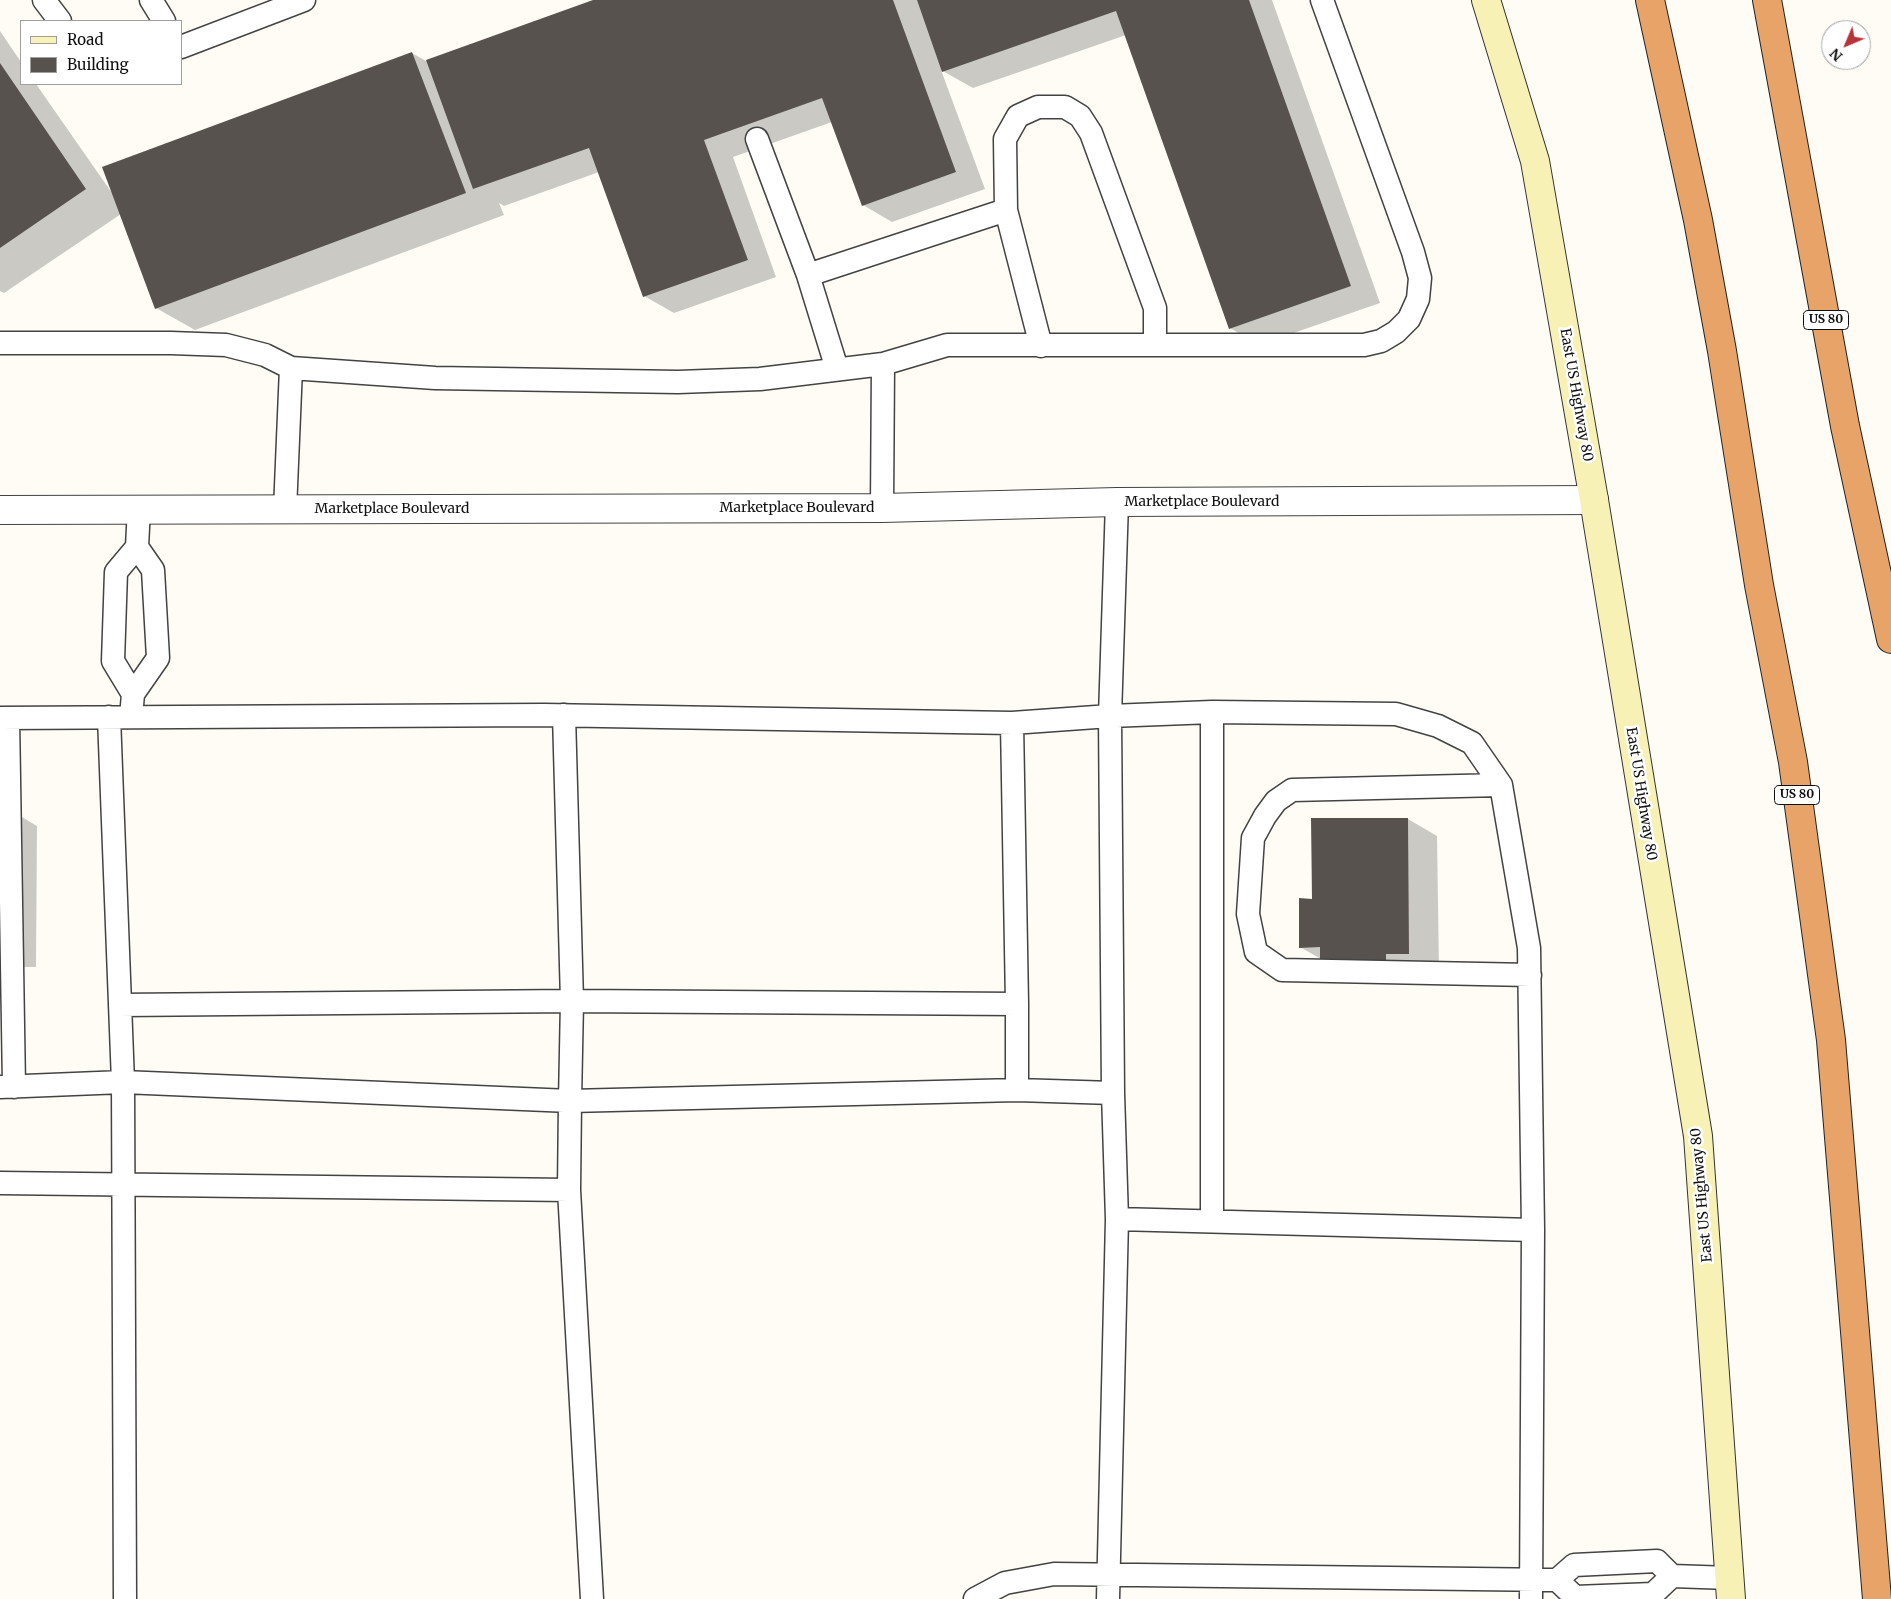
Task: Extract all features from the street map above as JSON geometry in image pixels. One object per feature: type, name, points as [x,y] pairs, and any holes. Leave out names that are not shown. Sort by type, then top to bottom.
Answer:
[{"type":"highway","name":"US 80","points":[[1650,0],[1698,220],[1722,351],[1759,585],[1793,762],[1831,1040],[1877,1599]]},
{"type":"highway","name":"US 80","points":[[1767,0],[1845,426],[1891,639]]},
{"type":"main road","name":"East US Highway 80","points":[[1486,0],[1535,161],[1594,500],[1698,1136],[1731,1588]]},
{"type":"street","name":"Marketplace Boulevard","points":[[0,510],[139,508],[285,510],[882,508],[1117,502],[1594,500]]},
{"type":"lane","points":[[44,0],[59,20]]},
{"type":"lane","points":[[151,0],[163,20]]},
{"type":"lane","points":[[182,47],[304,0]]},
{"type":"lane","points":[[0,343],[171,343],[226,345],[265,354],[291,368],[435,378],[678,382],[760,379],[883,364],[947,345],[1364,345],[1380,341],[1396,332],[1409,318],[1418,299],[1420,278],[1413,252],[1322,0]]},
{"type":"lane","points":[[1041,346],[1006,210],[1005,139],[1018,116],[1038,107],[1065,107],[1080,116],[1091,133],[1155,308],[1155,345]]},
{"type":"lane","points":[[757,139],[808,275],[837,369]]},
{"type":"lane","points":[[808,275],[1006,210]]},
{"type":"lane","points":[[882,508],[883,364]]},
{"type":"lane","points":[[285,510],[291,368]]},
{"type":"lane","points":[[1108,1599],[1117,1219],[1113,1093],[1110,716],[1117,502]]},
{"type":"lane","points":[[133,694],[113,661],[113,651],[116,572],[137,546],[139,508]]},
{"type":"lane","points":[[131,717],[133,694],[158,658],[153,570],[137,546]]},
{"type":"lane","points":[[1212,712],[1212,1221]]},
{"type":"lane","points":[[1113,1093],[1017,1090],[570,1101],[123,1082],[7,1087],[4,718],[564,716],[1012,723],[1110,716],[1212,712],[1396,714],[1438,726],[1472,743],[1501,785],[1529,948],[1533,1230],[1530,1589]]},
{"type":"lane","points":[[564,716],[572,1001],[569,1190],[592,1599]]},
{"type":"lane","points":[[109,717],[123,1082],[125,1599]]},
{"type":"lane","points":[[1012,723],[1017,1090]]},
{"type":"lane","points":[[1501,785],[1292,790],[1276,801],[1264,816],[1253,838],[1248,914],[1256,952],[1282,970],[1530,975]]},
{"type":"lane","points":[[120,1005],[572,1001],[1017,1004]]},
{"type":"lane","points":[[0,1183],[569,1190]]},
{"type":"lane","points":[[1117,1219],[1533,1230]]},
{"type":"lane","points":[[975,1599],[1005,1583],[1044,1576],[1108,1574],[1414,1589],[1530,1589],[1557,1580],[1574,1565],[1657,1562],[1672,1576],[1731,1588]]},
{"type":"lane","points":[[1557,1580],[1575,1596],[1653,1594],[1672,1576]]},
{"type":"building","points":[[593,0],[893,0],[956,172],[862,206],[822,98],[704,140],[748,260],[643,297],[589,148],[473,189],[426,60]]},
{"type":"building","points":[[917,0],[1249,0],[1351,286],[1229,329],[1116,11],[942,72]]},
{"type":"building","points":[[412,52],[466,193],[155,309],[102,167]]},
{"type":"building","points":[[0,63],[86,189],[0,248]]},
{"type":"building","points":[[1311,818],[1408,818],[1409,954],[1386,954],[1386,967],[1320,967],[1320,947],[1299,948],[1299,898],[1312,899]]}]
